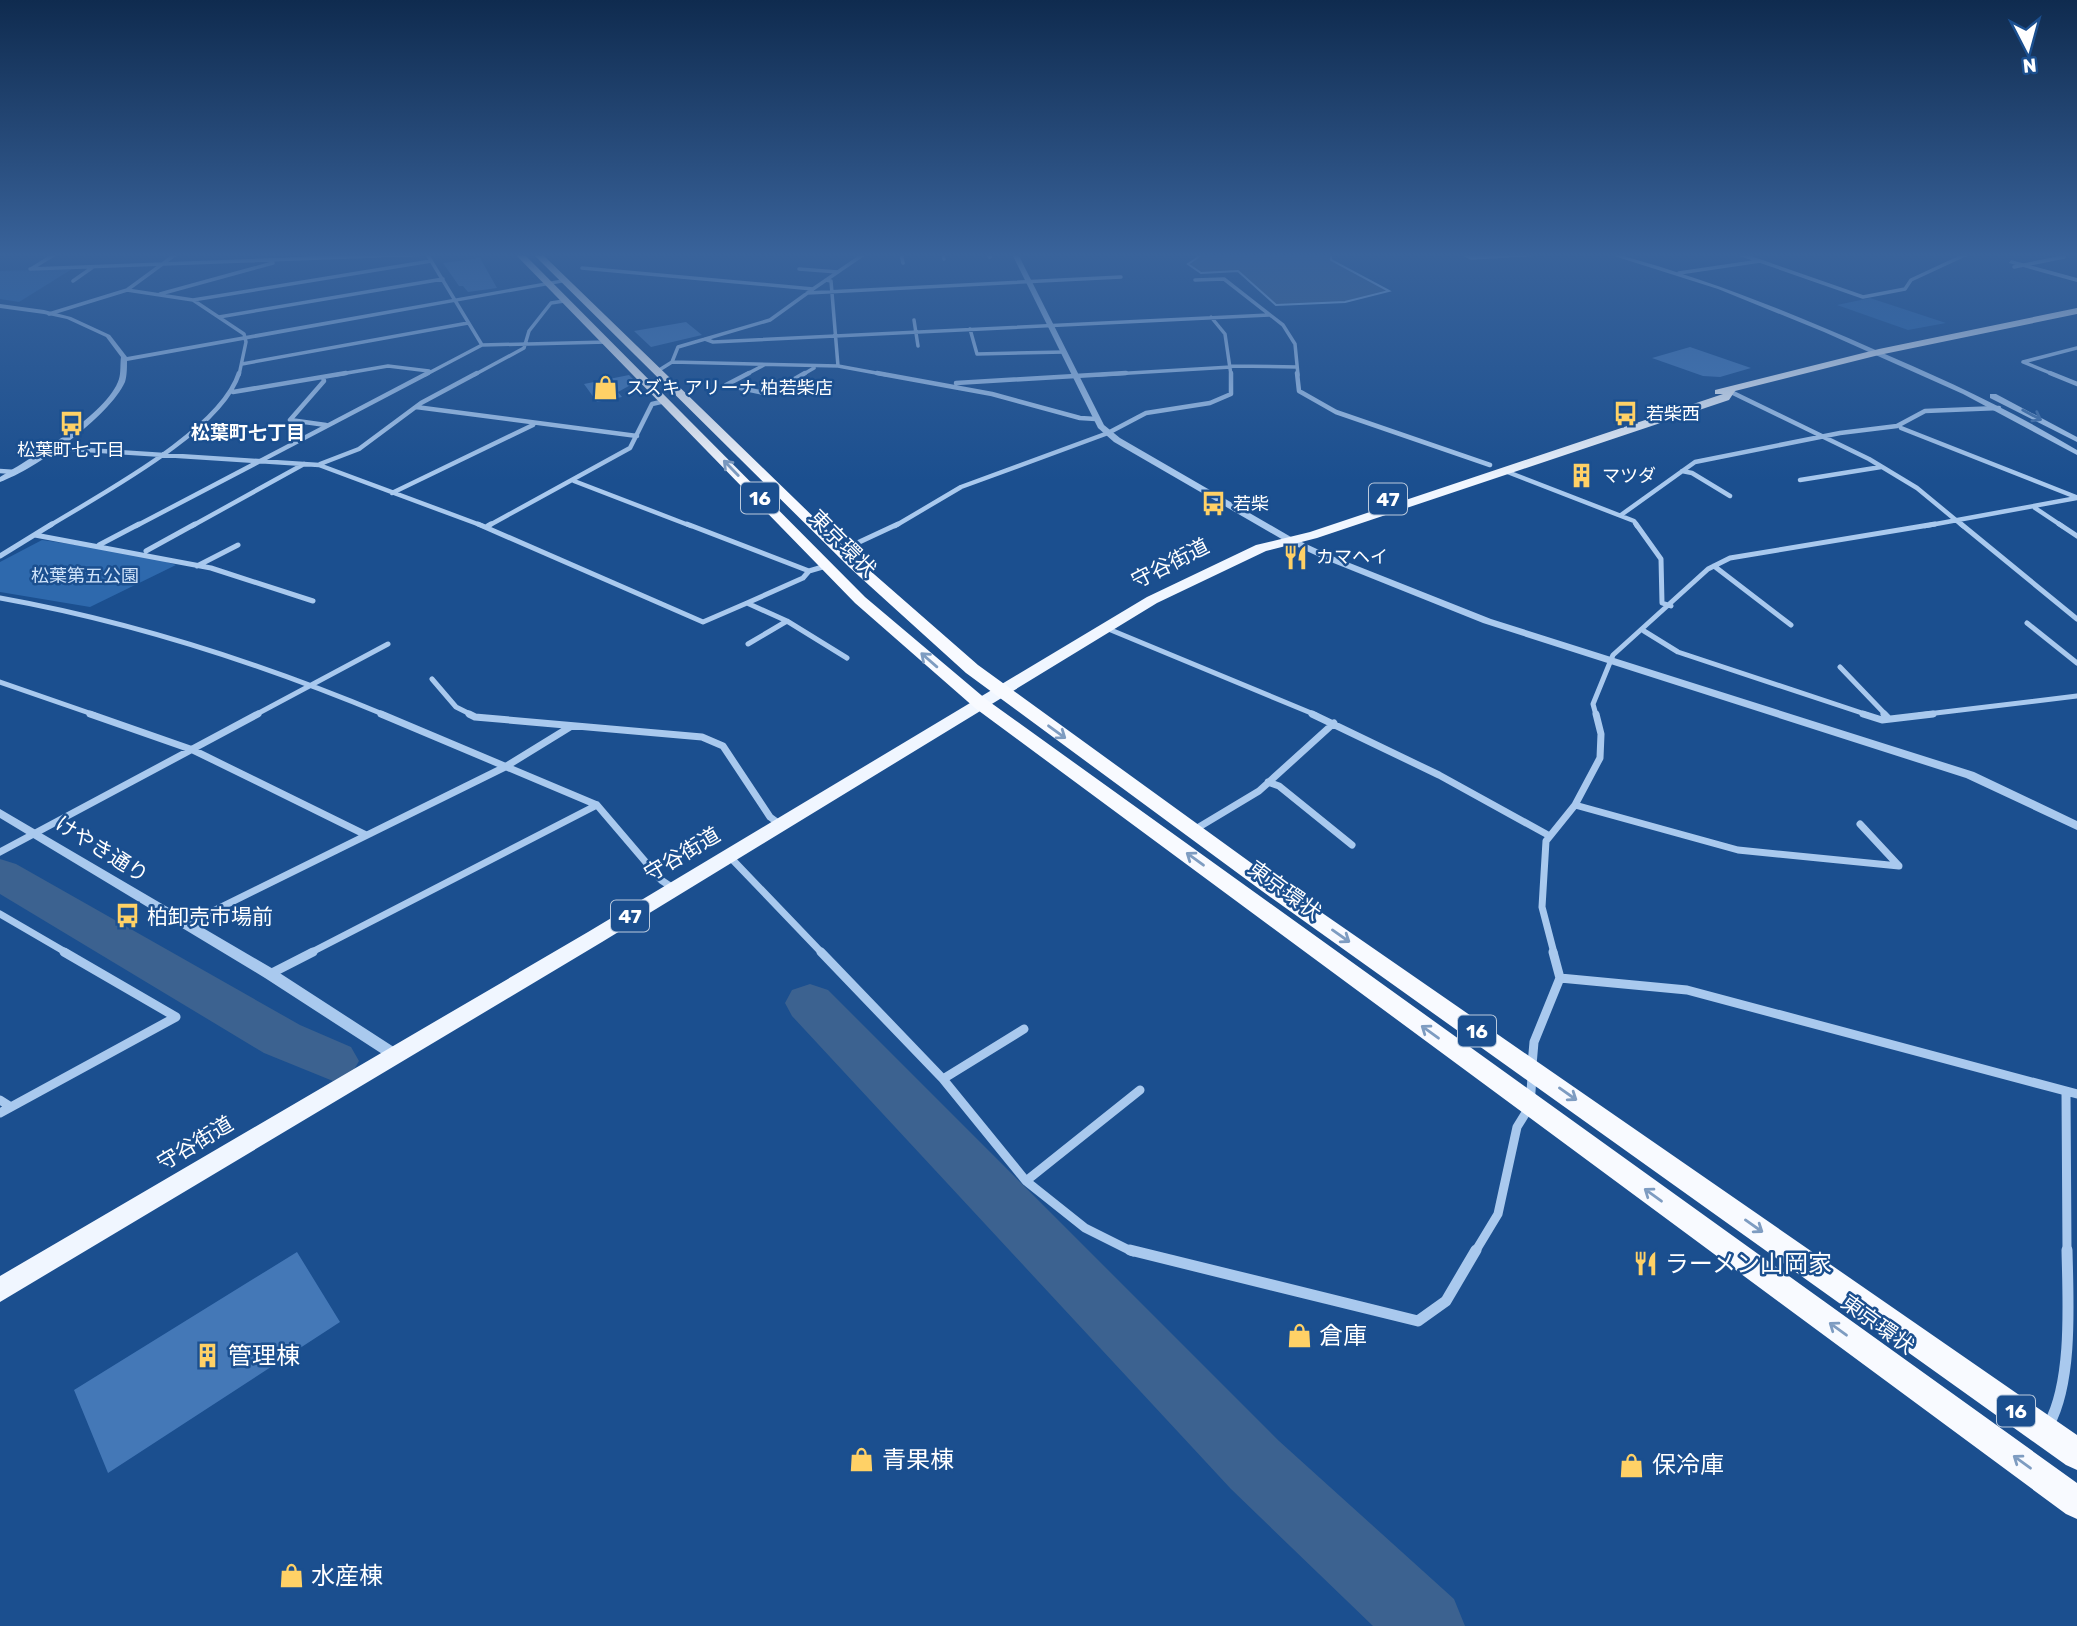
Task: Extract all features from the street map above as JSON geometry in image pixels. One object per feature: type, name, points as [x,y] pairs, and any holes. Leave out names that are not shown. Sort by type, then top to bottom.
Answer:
[{"type":"highway","name":"東京環状","points":[[594,330],[860,600],[981,705],[2077,1503]]},
{"type":"highway","name":"東京環状","points":[[613,330],[898,606],[1002,692],[2077,1454]]},
{"type":"main road","name":"守谷街道","points":[[1288,539],[1301,527],[1667,406],[1715,392],[1731,392],[1879,352],[1988,330]]},
{"type":"main road","name":"守谷街道","points":[[0,1290],[781,825],[1104,628],[1200,575],[1288,539],[1312,536],[1725,398],[1731,392]]},
{"type":"street","points":[[0,480],[78,433],[113,398],[125,376],[125,359],[120,348],[97,330]]},
{"type":"street","points":[[236,330],[246,338]]},
{"type":"street","points":[[125,359],[290,330]]},
{"type":"street","points":[[242,365],[431,330]]},
{"type":"street","points":[[472,330],[482,345]]},
{"type":"street","points":[[319,465],[359,449],[415,407],[525,345],[530,330]]},
{"type":"street","points":[[672,362],[678,347],[736,330]]},
{"type":"street","points":[[834,330],[838,366]]},
{"type":"street","points":[[705,339],[713,342],[954,330]]},
{"type":"street","points":[[970,330],[977,354],[1064,352]]},
{"type":"street","points":[[1053,330],[1096,419],[1108,433],[1288,539],[1487,621],[1969,775],[2077,826]]},
{"type":"street","points":[[840,551],[878,536],[961,487],[1108,433],[1146,413],[1210,403],[1231,394],[1231,367],[1225,334],[1222,330]]},
{"type":"street","points":[[1286,330],[1295,344],[1298,391],[1327,411],[1374,424],[1490,465]]},
{"type":"street","points":[[1822,330],[1879,352],[2000,408],[2077,453]]},
{"type":"street","points":[[916,332],[918,346]]},
{"type":"street","points":[[0,556],[165,455],[233,392],[242,365],[246,338]]},
{"type":"street","points":[[99,545],[482,345],[607,342]]},
{"type":"street","points":[[2077,348],[2022,362],[2077,384]]},
{"type":"street","points":[[2066,351],[2077,354]]},
{"type":"street","points":[[1879,352],[1903,358],[1983,392],[2077,440]]},
{"type":"street","points":[[656,372],[672,362],[838,366],[943,384],[1096,419]]},
{"type":"street","points":[[765,365],[726,385],[769,394],[817,366]]},
{"type":"street","points":[[233,392],[388,366],[430,372]]},
{"type":"street","points":[[943,384],[1231,367],[1297,367]]},
{"type":"street","points":[[323,377],[324,381],[290,420],[327,425]]},
{"type":"street","points":[[1731,392],[1822,436],[1917,488],[2077,618]]},
{"type":"street","points":[[486,527],[631,448],[652,404],[665,401]]},
{"type":"street","points":[[415,407],[636,436]]},
{"type":"street","points":[[1621,514],[1695,462],[1822,436],[1897,426],[1924,411],[2000,408]]},
{"type":"street","points":[[393,494],[536,424]]},
{"type":"street","points":[[1901,428],[2077,497]]},
{"type":"street","points":[[56,448],[319,465],[486,527],[703,622],[803,578],[809,571],[826,566]]},
{"type":"street","points":[[146,551],[305,464]]},
{"type":"street","points":[[1800,480],[1882,467]]},
{"type":"street","points":[[0,471],[15,472]]},
{"type":"street","points":[[1505,471],[1634,521],[1661,559],[1662,603],[1671,606]]},
{"type":"street","points":[[1682,471],[1692,473],[1730,496]]},
{"type":"street","points":[[574,481],[809,571]]},
{"type":"street","points":[[729,856],[943,1079],[1026,1181],[1085,1228],[1137,1254],[1418,1321],[1446,1301],[1498,1214],[1517,1126],[1530,1106],[1534,1042],[1560,978],[1542,907],[1548,835],[1575,805],[1600,758],[1601,734],[1593,704],[1614,655],[1714,566],[1730,558],[2035,508],[2077,497]]},
{"type":"street","points":[[2035,508],[2077,536]]},
{"type":"street","points":[[34,535],[146,551],[235,575],[313,601]]},
{"type":"street","points":[[196,566],[238,545]]},
{"type":"street","points":[[1714,566],[1791,625]]},
{"type":"street","points":[[0,598],[78,612],[201,645],[313,685],[597,805],[661,880],[673,889]]},
{"type":"street","points":[[747,603],[787,621],[847,659]]},
{"type":"street","points":[[748,644],[787,621]]},
{"type":"street","points":[[2027,623],[2077,663]]},
{"type":"street","points":[[1104,628],[1334,723],[1439,775],[1548,835]]},
{"type":"street","points":[[1644,631],[1678,652],[1882,720],[2077,696]]},
{"type":"street","points":[[0,852],[388,644]]},
{"type":"street","points":[[1840,667],[1889,719]]},
{"type":"street","points":[[432,679],[456,707],[475,717],[557,722],[570,727],[702,737],[723,746],[770,817],[781,825]]},
{"type":"street","points":[[0,682],[193,750],[366,835]]},
{"type":"street","points":[[1194,830],[1259,791],[1334,723]]},
{"type":"street","points":[[185,925],[505,767],[570,727]]},
{"type":"street","points":[[1268,782],[1279,786],[1352,845]]},
{"type":"street","points":[[270,974],[597,805]]},
{"type":"street","points":[[1575,805],[1738,850],[1899,866],[1860,824]]},
{"type":"street","name":"けやき通り","points":[[0,813],[270,974],[395,1055]]},
{"type":"street","points":[[0,914],[176,1017],[0,1113]]},
{"type":"street","points":[[1560,978],[1687,990],[2072,1093],[2068,1340],[2055,1413],[2045,1432]]},
{"type":"street","points":[[943,1079],[1024,1029]]},
{"type":"street","points":[[1026,1181],[1140,1090]]},
{"type":"street","points":[[0,1100],[11,1107]]},
{"type":"green space","name":"松葉第五公園","points":[[42,540],[145,555],[176,565],[90,607],[0,592],[0,562]]},
{"type":"building","points":[[696,330],[702,335],[651,347],[634,331]]},
{"type":"building","points":[[1690,347],[1751,368],[1720,377],[1703,376],[1652,358]]},
{"type":"building","name":"スズキ アリーナ 柏若柴店","points":[[629,375],[636,382],[618,392],[622,397],[597,402],[584,384]]},
{"type":"building","name":"管理棟","points":[[297,1252],[340,1322],[108,1473],[74,1390]]},
{"type":"waterway","points":[[0,874],[282,1039],[333,1061]]},
{"type":"waterway","points":[[810,1003],[1255,1465],[1427,1626]]},
{"type":"place","name":"スズキ アリーナ 柏若柴店","points":[[606,388]]},
{"type":"place","name":"若柴西","points":[[1626,414]]},
{"type":"place","name":"松葉町七丁目","points":[[71,423]]},
{"type":"place","name":"マツダ","points":[[1582,476]]},
{"type":"place","name":"若柴","points":[[1213,504]]},
{"type":"place","name":"カマヘイ","points":[[1296,557]]},
{"type":"place","name":"柏卸売市場前","points":[[127,916]]},
{"type":"place","name":"ラーメン山岡家","points":[[1645,1264]]},
{"type":"place","name":"倉庫","points":[[1299,1336]]},
{"type":"place","name":"管理棟","points":[[208,1356]]},
{"type":"place","name":"青果棟","points":[[862,1460]]},
{"type":"place","name":"保冷庫","points":[[1632,1465]]},
{"type":"place","name":"水産棟","points":[[291,1576]]},
{"type":"district","name":"松葉町七丁目","points":[[248,432]]}]
